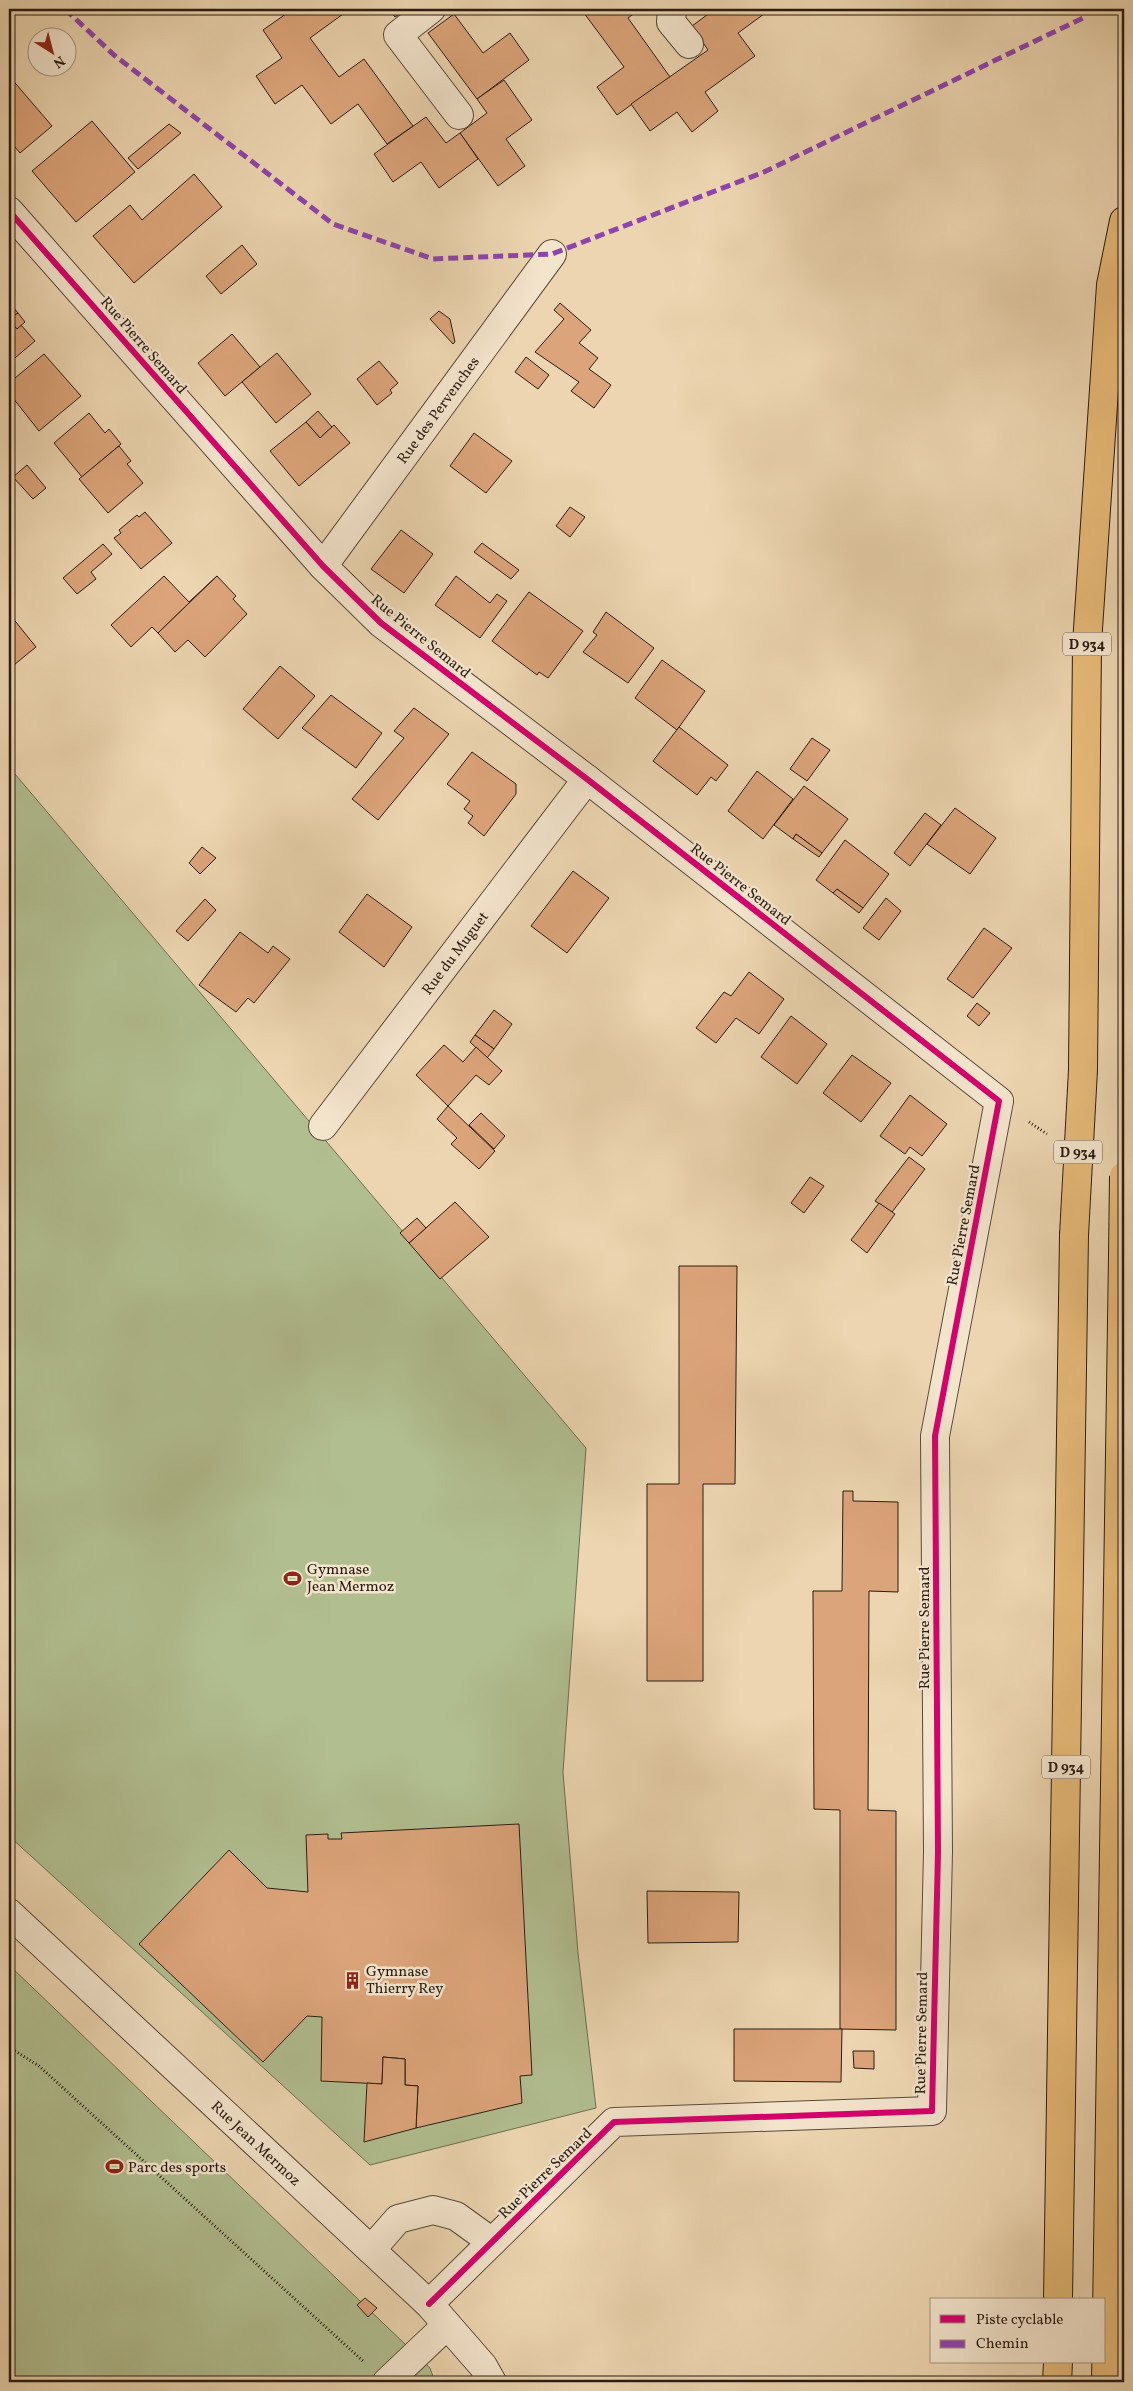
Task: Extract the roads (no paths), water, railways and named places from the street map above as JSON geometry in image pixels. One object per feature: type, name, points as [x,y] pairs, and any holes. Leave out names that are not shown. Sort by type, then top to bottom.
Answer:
[{"type":"highway","name":"D 934","points":[[1058,2298],[1074,1235],[1083,1070],[1088,644],[1111,286],[1124,221]]},
{"type":"highway","points":[[1106,2382],[1124,1176]]},
{"type":"highway","points":[[1057,2382],[1058,2364]]},
{"type":"street","points":[[431,9],[398,35],[459,115]]},
{"type":"street","points":[[672,9],[671,22],[689,44]]},
{"type":"street","name":"Rue Pierre Semard","points":[[9,211],[323,566],[381,623],[587,779],[999,1101],[935,1436],[938,1852],[932,2110],[614,2122],[429,2304]]},
{"type":"street","name":"Rue des Pervenches","points":[[323,566],[552,254]]},
{"type":"street","name":"Rue du Muguet","points":[[324,1126],[587,779]]},
{"type":"street","name":"Rue Jean Mermoz","points":[[9,1913],[429,2304],[483,2366],[492,2382]]},
{"type":"street","points":[[371,2250],[398,2219],[433,2210],[456,2216],[492,2242]]},
{"type":"street","points":[[387,2382],[447,2325]]},
{"type":"place","name":"Gymnase Jean Mermoz","points":[[293,1578]]},
{"type":"place","name":"Gymnase Thierry Rey","points":[[352,1980]]},
{"type":"place","name":"Parc des sports","points":[[114,2167]]}]
